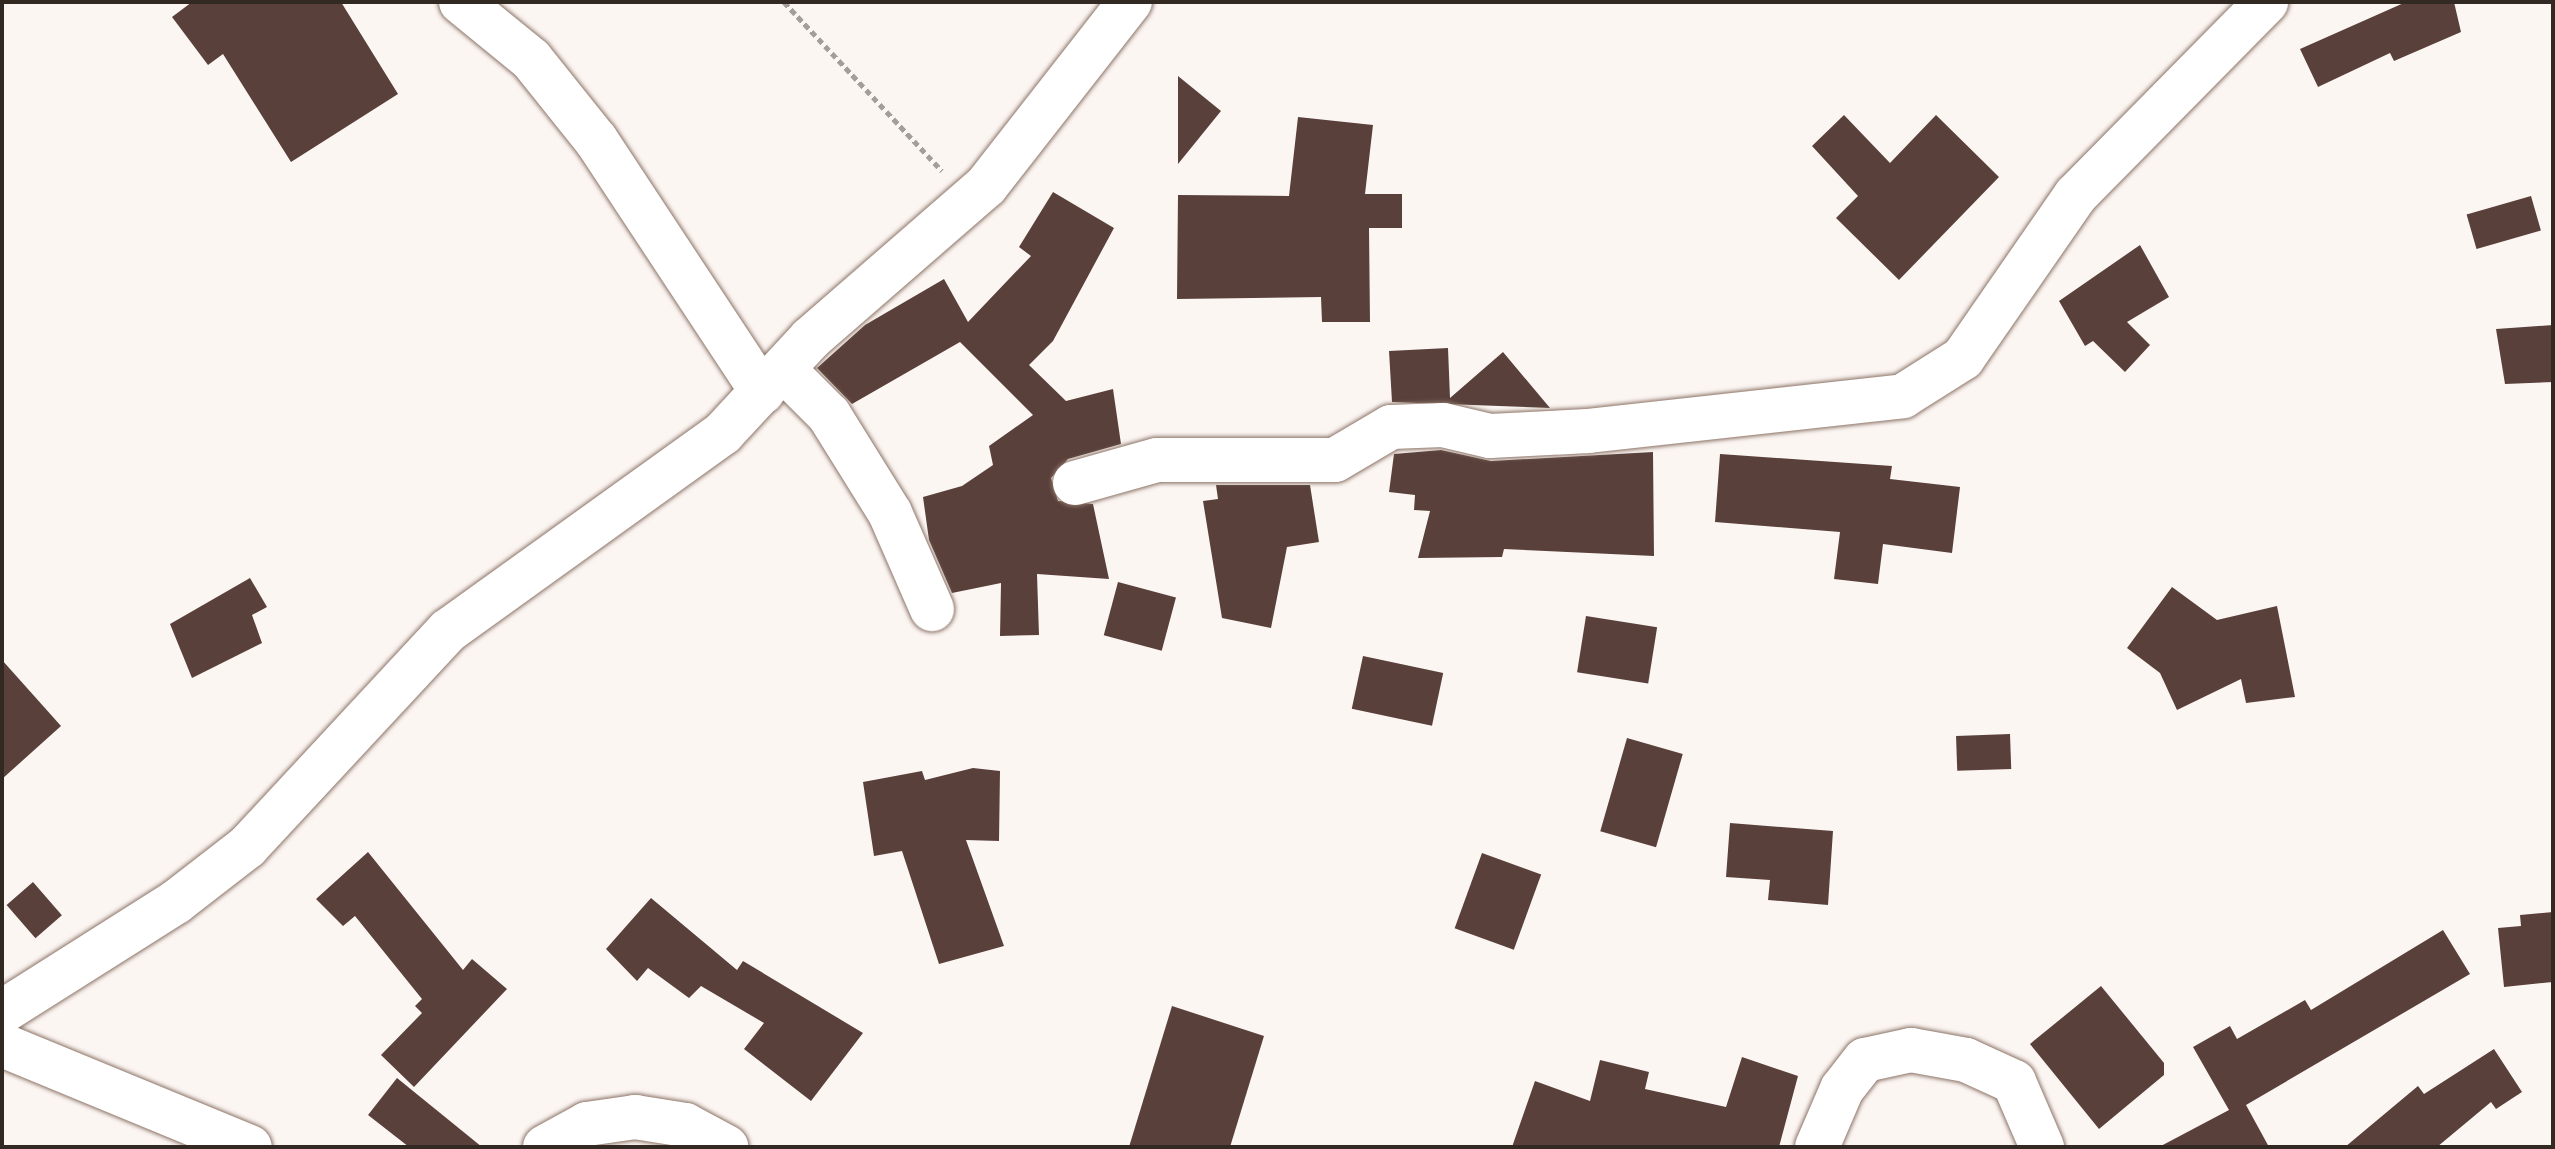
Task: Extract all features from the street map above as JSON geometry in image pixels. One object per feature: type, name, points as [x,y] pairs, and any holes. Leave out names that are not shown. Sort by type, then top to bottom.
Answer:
[{"type":"street","points":[[461,2],[531,59],[596,140],[773,381],[829,415],[890,513],[932,609]]},
{"type":"street","points":[[2,1012],[176,902],[247,847],[449,630],[723,433],[773,381],[968,200],[1027,139],[1130,2]]},
{"type":"street","points":[[1075,483],[1157,460],[1335,460],[1391,427],[1443,425],[1490,436],[1588,431],[1903,396],[1963,358],[2076,195],[2266,2]]},
{"type":"street","points":[[2,1045],[250,1147]]},
{"type":"street","points":[[1817,1147],[1842,1089],[1865,1060],[1911,1050],[1966,1060],[2014,1082],[2042,1147]]},
{"type":"street","points":[[545,1147],[587,1124],[635,1117],[685,1125],[726,1147]]},
{"type":"path","points":[[784,2],[968,200]]},
{"type":"building","points":[[192,2],[341,2],[398,94],[291,162],[223,54],[208,65],[172,17]]},
{"type":"building","points":[[2406,2],[2454,2],[2461,32],[2394,61],[2390,53],[2318,87],[2300,49]]},
{"type":"building","points":[[1178,76],[1221,111],[1178,164]]},
{"type":"building","points":[[1844,115],[1890,163],[1936,115],[1999,177],[1899,280],[1836,218],[1858,196],[1812,146]]},
{"type":"building","points":[[1298,117],[1373,125],[1365,194],[1402,194],[1402,228],[1369,228],[1370,322],[1322,322],[1321,297],[1177,299],[1178,195],[1289,196]]},
{"type":"building","points":[[1053,192],[1114,228],[1053,341],[1029,365],[1066,401],[1113,389],[1121,444],[1068,459],[1051,478],[1058,501],[1093,504],[1109,579],[1037,574],[1039,635],[1000,636],[1001,583],[952,593],[929,540],[923,497],[962,486],[993,465],[989,446],[1033,415],[960,342],[852,404],[817,368],[865,325],[944,279],[968,322],[1031,256],[1019,247]]},
{"type":"building","points":[[2531,196],[2541,231],[2477,249],[2467,214]]},
{"type":"building","points":[[2140,245],[2169,297],[2127,322],[2150,345],[2125,372],[2093,341],[2085,346],[2059,301]]},
{"type":"building","points":[[2553,325],[2553,382],[2505,384],[2496,329]]},
{"type":"building","points":[[1448,348],[1450,398],[1503,352],[1550,408],[1392,402],[1389,351]]},
{"type":"building","points":[[1441,450],[1491,461],[1653,452],[1654,556],[1504,549],[1502,557],[1418,558],[1430,511],[1414,510],[1415,495],[1389,492],[1394,454]]},
{"type":"building","points":[[1720,454],[1892,466],[1890,479],[1960,487],[1952,553],[1883,544],[1878,584],[1834,579],[1840,532],[1715,522]]},
{"type":"building","points":[[1216,485],[1310,485],[1319,542],[1287,547],[1271,628],[1222,618],[1203,501],[1218,499]]},
{"type":"building","points":[[250,578],[267,607],[252,615],[262,643],[192,678],[170,624]]},
{"type":"building","points":[[1118,582],[1176,598],[1162,651],[1104,635]]},
{"type":"building","points":[[2172,587],[2217,620],[2277,606],[2295,697],[2246,703],[2241,679],[2177,710],[2160,673],[2127,648]]},
{"type":"building","points":[[1586,616],[1657,627],[1648,684],[1577,672]]},
{"type":"building","points":[[1363,656],[1443,673],[1432,726],[1352,709]]},
{"type":"building","points":[[2,660],[61,726],[2,779]]},
{"type":"building","points":[[2010,734],[2011,769],[1957,771],[1956,736]]},
{"type":"building","points":[[1627,738],[1683,754],[1656,847],[1600,831]]},
{"type":"building","points":[[973,768],[1000,771],[999,841],[966,840],[1004,946],[939,964],[902,851],[874,856],[863,782],[922,771],[925,780]]},
{"type":"building","points":[[1730,823],[1833,831],[1828,905],[1768,900],[1770,880],[1726,877]]},
{"type":"building","points":[[368,852],[463,970],[472,959],[507,989],[414,1087],[381,1055],[422,1013],[415,1006],[422,999],[355,916],[343,926],[316,899]]},
{"type":"building","points":[[1482,853],[1541,875],[1514,950],[1455,928]]},
{"type":"building","points":[[33,882],[62,915],[35,938],[7,905]]},
{"type":"building","points":[[651,898],[737,970],[743,961],[863,1033],[811,1101],[744,1049],[764,1023],[701,986],[689,998],[648,968],[637,981],[606,949]]},
{"type":"building","points":[[2553,912],[2553,982],[2504,987],[2498,928],[2521,926],[2520,915]]},
{"type":"building","points":[[2443,930],[2470,974],[2246,1105],[2269,1147],[2159,1147],[2229,1110],[2193,1047],[2230,1026],[2237,1039],[2305,1000],[2311,1010]]},
{"type":"building","points":[[2101,986],[2164,1063],[2164,1075],[2099,1129],[2030,1044]]},
{"type":"building","points":[[1172,1006],[1264,1036],[1230,1147],[1129,1147]]},
{"type":"building","points":[[2494,1049],[2522,1092],[2496,1109],[2491,1102],[2437,1147],[2345,1147],[2418,1086],[2424,1094]]},
{"type":"building","points":[[1742,1057],[1798,1076],[1779,1147],[1512,1147],[1535,1081],[1590,1101],[1600,1060],[1649,1072],[1645,1089],[1726,1107]]},
{"type":"building","points":[[397,1078],[482,1147],[409,1147],[368,1115]]}]
